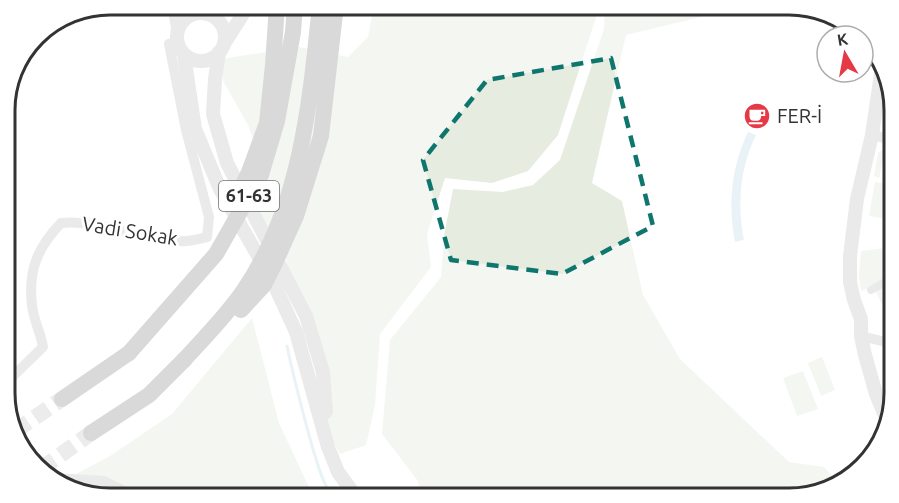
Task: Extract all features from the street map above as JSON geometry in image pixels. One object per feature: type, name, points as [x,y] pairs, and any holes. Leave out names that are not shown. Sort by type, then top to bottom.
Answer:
[{"type":"main road","name":"61-63","points":[[173,303],[213,244],[249,171],[267,123],[276,15]]},
{"type":"main road","name":"61-63","points":[[63,399],[129,353],[216,254],[261,175],[277,121],[294,15]]},
{"type":"main road","name":"61-63","points":[[91,433],[149,395],[184,360],[243,292],[267,252],[302,148],[310,107],[319,15]]},
{"type":"main road","name":"61-63","points":[[210,330],[241,310],[264,285],[296,216],[321,136],[335,15]]},
{"type":"street","points":[[174,15],[177,37],[184,55],[195,129],[220,189],[274,284],[296,332],[328,447],[338,472],[350,488]]},
{"type":"street","points":[[177,37],[184,20],[193,15]]},
{"type":"street","points":[[210,15],[220,23],[225,38],[215,79],[213,114],[227,163],[306,316],[323,372],[328,447]]},
{"type":"street","points":[[184,55],[198,61],[206,61],[221,49],[242,15]]},
{"type":"street","name":"Vadi Sokak","points":[[15,375],[44,347],[32,307],[33,266],[40,249],[61,223],[74,222],[181,242],[207,237],[209,217],[186,130],[169,44],[177,37]]},
{"type":"street","points":[[880,82],[872,135],[857,199],[850,256],[850,282],[861,319],[861,336],[876,394],[882,410]]},
{"type":"street","points":[[872,135],[884,138]]},
{"type":"street","points":[[871,290],[884,283]]},
{"type":"street","points":[[861,336],[884,342]]},
{"type":"street","points":[[69,479],[104,481],[118,488]]},
{"type":"highlighted area","points":[[611,58],[653,226],[562,274],[451,260],[423,160],[487,80]]},
{"type":"shaded area","points":[[372,15],[597,15],[558,135],[528,171],[492,183],[445,178],[427,234],[431,267],[380,334],[375,405],[366,445],[340,454],[333,441],[285,256],[248,213],[254,141],[248,125],[223,81],[221,59],[299,47],[348,57],[368,37]]},
{"type":"shaded area","points":[[605,15],[704,15],[626,35],[592,183],[622,201],[643,295],[680,359],[789,462],[824,467],[833,477],[820,483],[796,488],[419,488],[418,481],[382,434],[390,340],[441,277],[444,236],[453,189],[503,192],[533,185],[560,160],[604,29]]},
{"type":"shaded area","points":[[884,149],[879,178],[874,176],[878,153]]},
{"type":"shaded area","points":[[875,182],[884,184],[884,219],[869,216]]},
{"type":"shaded area","points":[[884,248],[884,309],[873,286],[861,291],[859,275],[861,251]]},
{"type":"shaded area","points":[[252,318],[279,423],[309,488],[110,488],[85,485],[68,478],[110,456],[172,414]]},
{"type":"shaded area","points":[[822,357],[835,390],[821,396],[808,363]]},
{"type":"shaded area","points":[[803,371],[818,409],[797,416],[783,378]]},
{"type":"water","points":[[748,132],[756,135],[746,160],[741,186],[744,240],[735,242],[732,186],[738,159]]},
{"type":"waterway","points":[[287,346],[312,446],[327,488]]},
{"type":"tunnel","points":[[21,427],[62,399]]},
{"type":"tunnel","points":[[47,465],[91,433]]},
{"type":"place","name":"FER-İ","points":[[757,116]]}]
